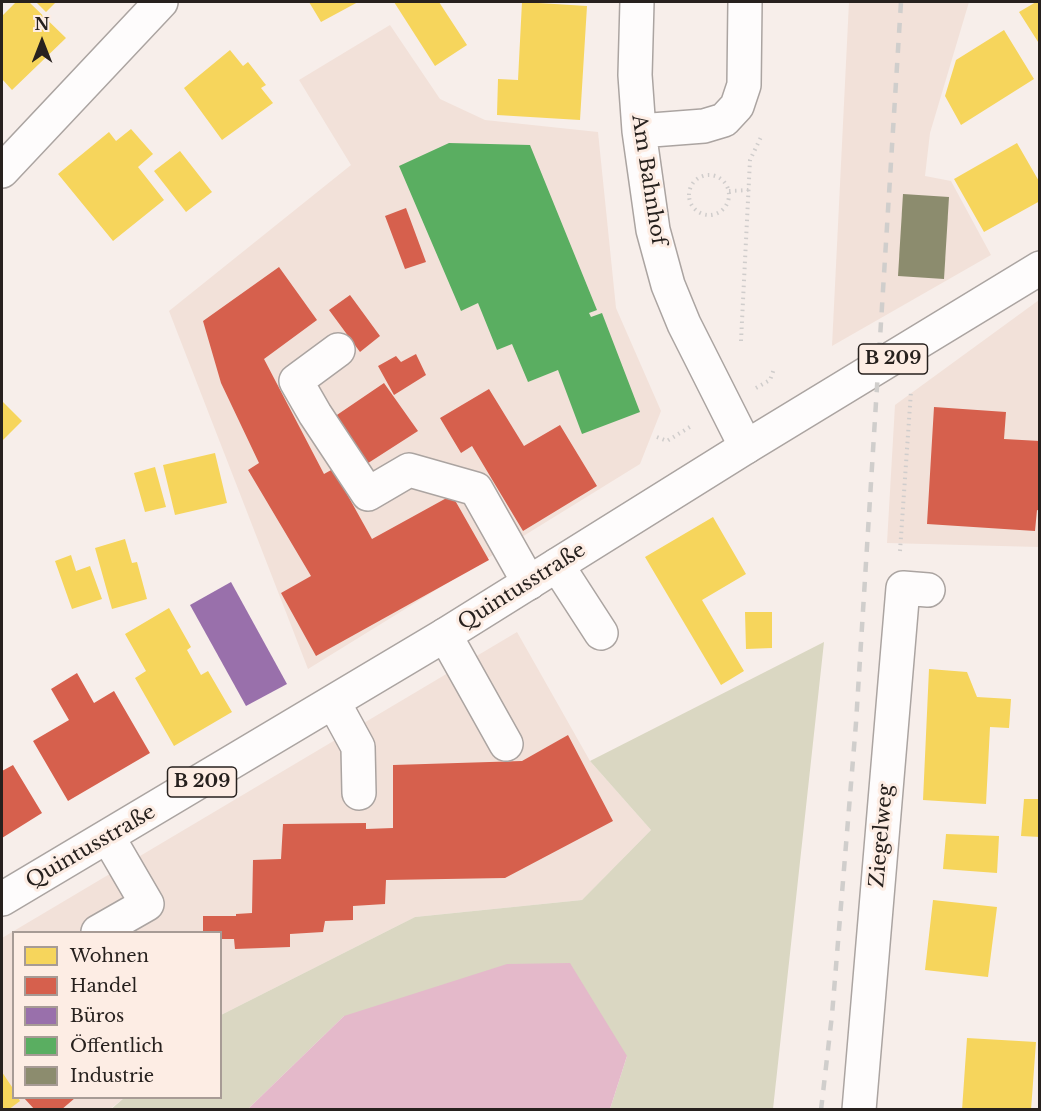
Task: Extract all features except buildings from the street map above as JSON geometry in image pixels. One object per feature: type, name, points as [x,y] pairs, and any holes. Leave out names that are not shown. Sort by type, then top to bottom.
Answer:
[{"type":"main road","points":[[2,171],[161,2]]},
{"type":"main road","name":"Am Bahnhof","points":[[637,2],[635,75],[639,131],[648,203],[668,285],[746,447]]},
{"type":"main road","points":[[639,131],[704,126],[724,120],[737,106],[744,85],[745,2]]},
{"type":"main road","name":"Quintusstraße","points":[[2,899],[446,635],[746,447],[1040,268]]},
{"type":"main road","points":[[338,350],[296,381],[368,494],[409,470],[476,489],[529,583]]},
{"type":"main road","points":[[557,565],[601,633]]},
{"type":"main road","name":"Ziegelweg","points":[[859,1110],[915,589]]},
{"type":"main road","points":[[446,635],[506,744]]},
{"type":"main road","points":[[334,702],[358,747],[358,793]]},
{"type":"main road","points":[[101,931],[147,904],[108,837]]},
{"type":"path","points":[[741,341],[750,160],[762,133]]},
{"type":"path","points":[[709,175],[722,180],[729,191],[727,203],[713,214],[695,209],[689,198],[690,191],[697,180],[709,175]]},
{"type":"path","points":[[729,191],[749,190]]},
{"type":"path","points":[[770,380],[774,369]]},
{"type":"path","points":[[911,385],[899,544],[915,589]]},
{"type":"path","points":[[657,437],[666,441]]},
{"type":"shaded area","points":[[849,2],[969,2],[930,133],[925,176],[951,181],[991,255],[832,346]]},
{"type":"shaded area","points":[[390,25],[440,99],[485,120],[598,132],[616,308],[661,411],[640,464],[308,669],[169,311],[351,165],[299,80]]},
{"type":"shaded area","points":[[1039,300],[1039,547],[887,543],[895,405]]},
{"type":"shaded area","points":[[517,632],[590,761],[651,830],[582,900],[415,917],[222,1014],[222,931],[14,931]]},
{"type":"shaded area","points":[[824,642],[773,1109],[610,1109],[627,1056],[344,1016],[248,1109],[110,1110],[123,1099],[222,1099],[222,1014],[415,917],[582,900],[651,830],[590,761]]},
{"type":"shaded area","points":[[12,932],[12,1099],[123,1099],[110,1109],[2,1109],[2,938]]},
{"type":"shaded area","points":[[570,963],[627,1056],[610,1109],[248,1109],[344,1016],[507,964]]},
{"type":"railway","points":[[821,1110],[832,1015],[856,723],[901,2]]}]
